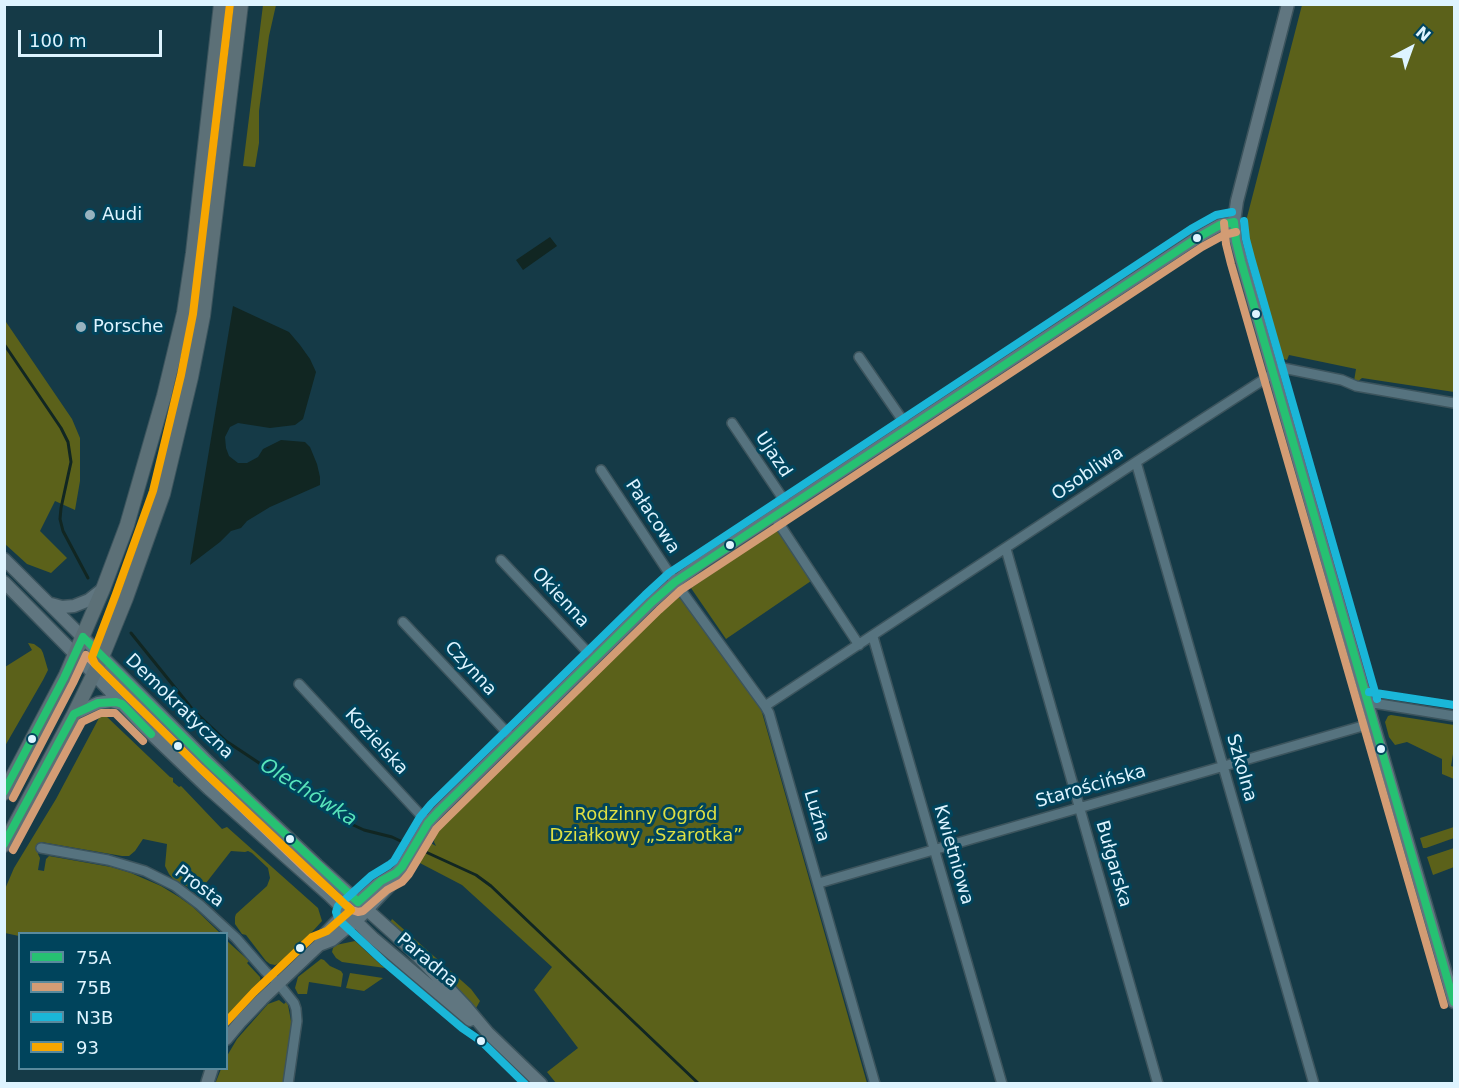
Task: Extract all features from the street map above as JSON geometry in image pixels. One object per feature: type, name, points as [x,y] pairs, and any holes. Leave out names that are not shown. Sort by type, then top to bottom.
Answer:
[{"type":"main road","points":[[4,793],[75,654],[103,589],[137,493],[164,396],[184,313],[221,4]]},
{"type":"main road","points":[[4,845],[102,657],[134,579],[163,494],[203,316],[241,4]]},
{"type":"street","points":[[1288,4],[1238,201],[1234,222],[1236,241],[1272,373],[1455,1002]]},
{"type":"street","points":[[228,1037],[278,983],[319,945],[326,933],[351,917],[368,910],[391,884],[396,873],[411,855],[428,823],[675,582],[1197,238],[1220,225],[1234,222]]},
{"type":"street","points":[[859,357],[908,428]]},
{"type":"street","points":[[1272,373],[1283,368],[1342,380],[1356,386],[1455,403]]},
{"type":"street","name":"Osobliwa","points":[[765,706],[1272,373]]},
{"type":"street","name":"Ujazd","points":[[732,423],[788,506]]},
{"type":"street","name":"Szkolna","points":[[1136,462],[1314,1083]]},
{"type":"street","name":"Pałacowa","points":[[601,470],[675,582]]},
{"type":"street","points":[[774,516],[859,645]]},
{"type":"street","name":"Bułgarska","points":[[1006,549],[1158,1083]]},
{"type":"street","name":"Demokratyczna","points":[[4,560],[207,760],[357,902]]},
{"type":"street","name":"Okienna","points":[[501,560],[594,659]]},
{"type":"street","name":"Demokratyczna","points":[[4,582],[122,704],[209,789],[323,889],[351,917]]},
{"type":"street","name":"Luźna","points":[[675,582],[765,706],[771,720],[875,1083]]},
{"type":"street","points":[[51,604],[74,606],[89,600],[103,589]]},
{"type":"street","name":"Czynna","points":[[403,622],[513,740]]},
{"type":"street","name":"Kwietniowa","points":[[873,637],[1002,1083]]},
{"type":"street","name":"Kozielska","points":[[299,684],[428,823]]},
{"type":"street","points":[[74,714],[98,703],[111,701],[122,704]]},
{"type":"street","points":[[1367,702],[1455,716]]},
{"type":"street","name":"Starościńska","points":[[819,883],[1373,723]]},
{"type":"street","name":"Prosta","points":[[42,848],[129,865],[161,878],[200,905],[236,938],[294,1003],[297,1015],[288,1083]]},
{"type":"street","points":[[351,917],[357,902],[384,879],[396,873]]},
{"type":"street","name":"Paradna","points":[[357,902],[412,950],[488,1033],[541,1083]]},
{"type":"street","name":"Paradna","points":[[351,917],[469,1020],[488,1033]]},
{"type":"green space","points":[[263,5],[276,5],[269,36],[259,111],[259,143],[255,167],[243,166]]},
{"type":"green space","points":[[1302,5],[1454,5],[1454,392],[1362,378],[1356,383],[1354,381],[1356,369],[1289,355],[1287,360],[1278,357],[1244,235]]},
{"type":"green space","points":[[4,319],[72,419],[80,438],[80,481],[75,510],[55,501],[40,531],[67,558],[51,573],[27,564],[5,544]]},
{"type":"green space","points":[[777,530],[811,581],[726,639],[691,588]]},
{"type":"green space","name":"Rodzinny Ogród Działkowy „Szarotka”","points":[[677,592],[761,709],[867,1083],[556,1083],[547,1072],[578,1048],[534,990],[552,967],[462,885],[416,861],[427,841],[436,846],[435,835]]},
{"type":"green space","points":[[28,643],[41,649],[48,670],[5,746],[5,667],[32,650]]},
{"type":"green space","points":[[105,715],[173,778],[173,782],[181,786],[222,829],[227,827],[318,908],[322,921],[302,943],[300,941],[295,946],[296,948],[283,962],[275,965],[266,961],[235,924],[236,914],[267,886],[270,878],[268,868],[252,853],[231,851],[202,887],[192,889],[173,879],[169,874],[165,866],[167,844],[143,839],[129,856],[41,842],[38,870],[44,871],[46,859],[49,856],[111,867],[131,873],[179,897],[219,932],[18,932],[18,936],[5,933],[5,889],[14,868],[56,799],[99,718]]},
{"type":"green space","points":[[1391,715],[1454,725],[1451,766],[1454,767],[1454,779],[1442,774],[1442,759],[1407,742],[1395,745],[1389,737],[1385,722]]},
{"type":"green space","points":[[192,761],[226,785],[307,863],[305,866],[190,763]]},
{"type":"green space","points":[[1454,827],[1454,838],[1423,848],[1420,838]]},
{"type":"green space","points":[[1454,848],[1454,867],[1433,875],[1427,857]]},
{"type":"green space","points":[[392,919],[471,989],[480,1001],[475,1010],[390,923]]},
{"type":"green space","points":[[355,941],[385,968],[342,962],[332,952],[336,945]]},
{"type":"green space","points":[[228,942],[249,961],[247,963],[260,977],[259,989],[228,1023]]},
{"type":"green space","points":[[321,959],[341,971],[343,974],[341,987],[309,982],[307,994],[298,994],[295,988],[298,977]]},
{"type":"green space","points":[[350,973],[383,978],[364,991],[346,988]]},
{"type":"green space","points":[[279,1000],[288,1005],[291,1030],[284,1083],[215,1084],[221,1070],[228,1070],[228,1054],[237,1039],[268,1004]]},
{"type":"shaded area","points":[[550,237],[557,246],[523,270],[516,260]]},
{"type":"shaded area","points":[[233,306],[289,332],[310,359],[316,372],[303,419],[295,425],[270,428],[238,423],[230,427],[225,437],[229,456],[238,463],[247,463],[258,457],[263,449],[281,440],[305,442],[310,447],[317,464],[320,485],[270,507],[247,521],[241,528],[231,531],[190,565]]},
{"type":"waterway","name":"Olechówka","points":[[4,344],[68,442],[71,462],[60,519],[63,531],[88,578]]},
{"type":"waterway","name":"Olechówka","points":[[131,633],[193,710],[226,741],[351,824],[392,837],[411,846]]},
{"type":"waterway","name":"Olechówka","points":[[417,848],[476,875],[491,886],[699,1084]]},
{"type":"transit line","name":"93","points":[[228,1020],[312,937],[327,931],[351,910],[200,768],[95,664],[92,657],[153,491],[181,375],[193,314],[230,4]]},
{"type":"transit line","name":"N3B","points":[[525,1084],[481,1041],[462,1028],[384,962],[339,920],[336,912],[338,906],[371,876],[394,861],[420,817],[431,804],[669,573],[1191,229],[1216,215],[1232,212]]},
{"type":"transit line","name":"N3B","points":[[1244,221],[1251,258],[1377,699]]},
{"type":"transit line","name":"75A","points":[[1234,222],[1241,261],[1454,1002]]},
{"type":"transit line","name":"75A","points":[[4,792],[83,637],[207,761],[358,902],[381,881],[402,867],[428,823],[439,811],[675,582],[1197,238],[1220,225],[1234,222]]},
{"type":"transit line","name":"75B","points":[[1224,223],[1231,264],[1444,1005]]},
{"type":"transit line","name":"75B","points":[[13,798],[86,655],[310,873],[352,910],[363,911],[387,890],[402,882],[436,829],[681,590],[1202,247],[1224,235],[1236,232]]},
{"type":"transit line","name":"N3B","points":[[1369,692],[1454,705]]},
{"type":"transit line","name":"75A","points":[[4,844],[74,714],[98,703],[116,702],[122,704],[151,734]]},
{"type":"transit line","name":"75B","points":[[13,850],[82,722],[101,713],[115,713],[143,741]]},
{"type":"place","name":"Audi","points":[[90,215]]},
{"type":"place","name":"Porsche","points":[[81,327]]}]
